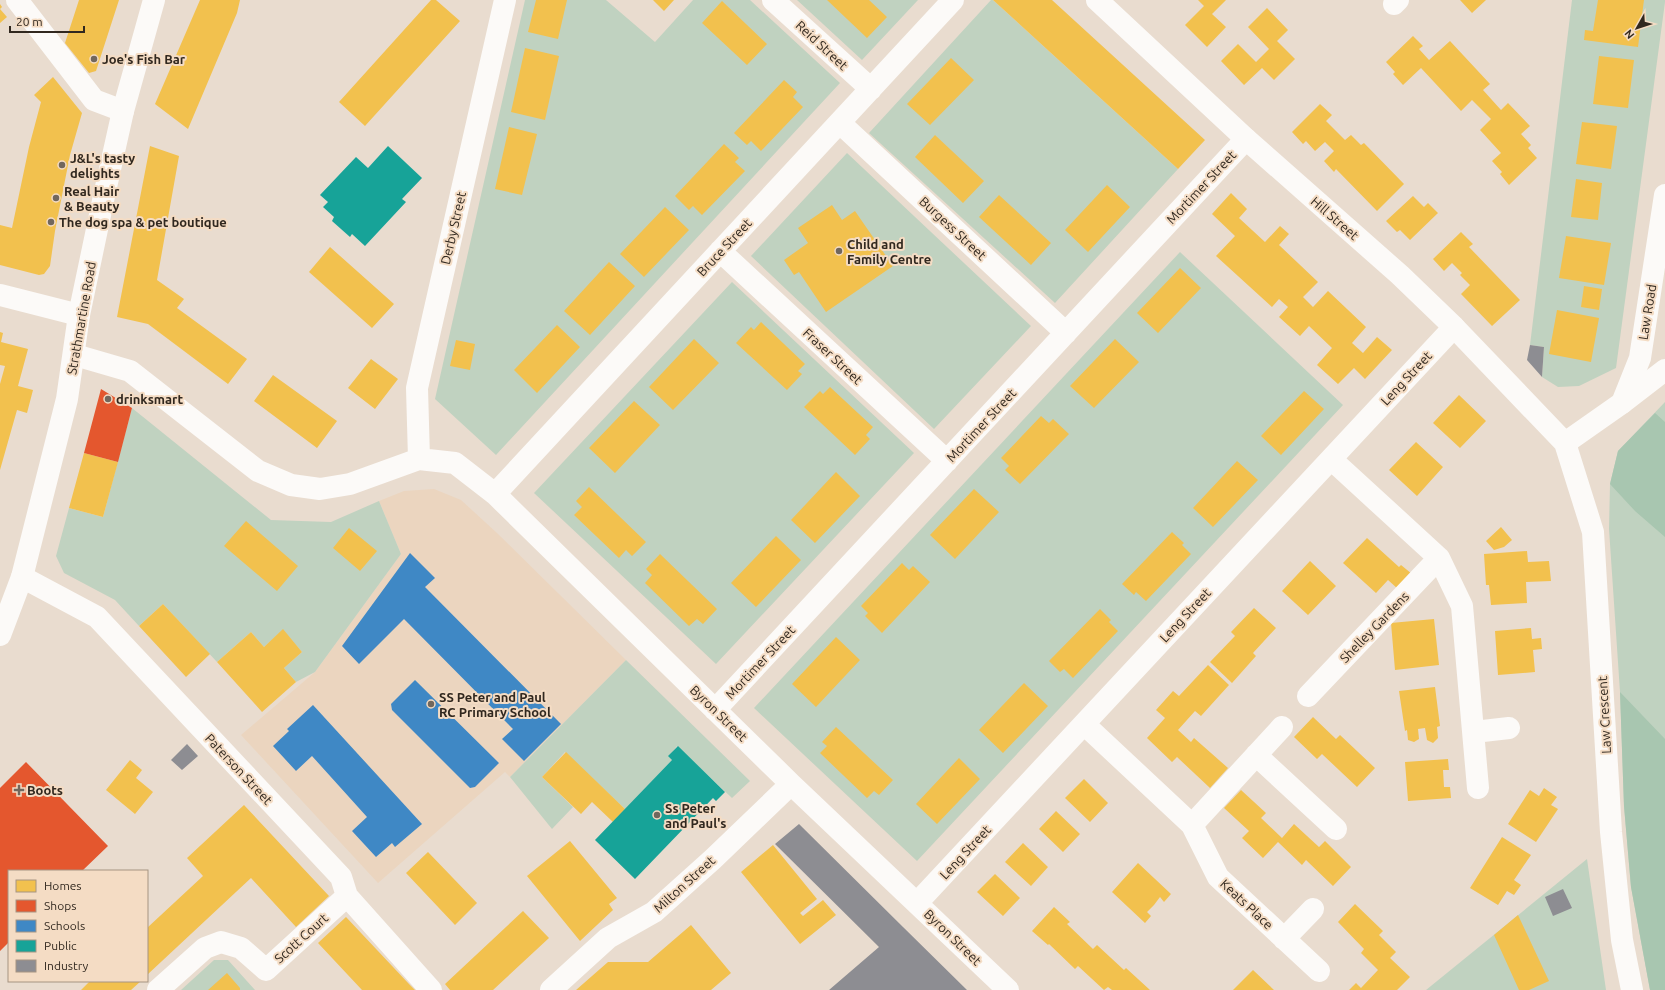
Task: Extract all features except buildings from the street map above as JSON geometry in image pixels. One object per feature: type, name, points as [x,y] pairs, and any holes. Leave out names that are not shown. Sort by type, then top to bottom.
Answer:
[{"type":"street","points":[[17,0],[94,100],[123,111]]},
{"type":"street","name":"Strathmartine Road","points":[[0,635],[22,577],[67,399],[80,315],[123,111],[154,0]]},
{"type":"street","name":"Derby Street","points":[[419,459],[416,388],[505,0]]},
{"type":"street","name":"Reid Street","points":[[773,0],[871,89]]},
{"type":"street","name":"Bruce Street","points":[[495,494],[954,0]]},
{"type":"street","name":"Hill Street","points":[[1097,0],[1246,139],[1400,275],[1454,327],[1565,443]]},
{"type":"street","name":"Burgess Street","points":[[840,123],[1066,333]]},
{"type":"street","name":"Mortimer Street","points":[[715,710],[1246,139]]},
{"type":"street","name":"Law Road","points":[[1622,403],[1640,358],[1665,195]]},
{"type":"street","name":"Fraser Street","points":[[720,251],[947,461]]},
{"type":"street","points":[[0,295],[80,315]]},
{"type":"street","name":"Leng Street","points":[[917,903],[1454,327]]},
{"type":"street","points":[[75,355],[130,371],[258,471],[291,485],[320,489],[350,484],[419,459]]},
{"type":"street","points":[[1565,443],[1622,403],[1665,370]]},
{"type":"street","name":"Law Crescent","points":[[1565,443],[1593,532],[1610,832],[1622,940],[1632,990]]},
{"type":"street","name":"Byron Street","points":[[419,459],[455,463],[495,494],[791,784],[1008,990]]},
{"type":"street","points":[[1331,459],[1439,558],[1462,606],[1478,788]]},
{"type":"street","name":"Shelley Gardens","points":[[1308,696],[1439,558]]},
{"type":"street","name":"Paterson Street","points":[[22,577],[97,617],[340,877],[348,896],[431,990]]},
{"type":"street","name":"Keats Place","points":[[1084,724],[1192,824],[1218,877],[1319,971]]},
{"type":"street","points":[[1192,824],[1282,727]]},
{"type":"street","points":[[1474,732],[1509,728]]},
{"type":"street","points":[[1256,755],[1336,829]]},
{"type":"street","name":"Milton Street","points":[[551,990],[608,938],[654,912],[713,859],[791,784]]},
{"type":"street","name":"Scott Court","points":[[158,990],[205,948],[220,942],[241,948],[266,970],[348,896]]},
{"type":"street","name":"Keats Place","points":[[1284,939],[1313,909]]},
{"type":"shaded area","name":"SS Peter and Paul RC Primary School","points":[[434,489],[461,500],[497,533],[626,660],[510,777],[505,772],[378,883],[241,735],[315,672],[401,554],[379,501],[404,491]]},
{"type":"green space","points":[[525,0],[606,0],[655,42],[693,0],[750,0],[840,83],[496,455],[435,399]]},
{"type":"green space","points":[[797,0],[918,0],[862,60]]},
{"type":"green space","points":[[991,0],[993,0],[1178,169],[1055,303],[869,133]]},
{"type":"green space","points":[[1572,0],[1665,0],[1665,2],[1616,368],[1579,386],[1558,387],[1542,377],[1544,347],[1530,345]]},
{"type":"green space","points":[[847,153],[1031,326],[934,429],[751,256]]},
{"type":"green space","points":[[1180,252],[1343,405],[917,861],[754,708]]},
{"type":"green space","points":[[732,282],[914,453],[716,664],[534,493]]},
{"type":"green space","points":[[1665,402],[1665,990],[1650,990],[1631,887],[1624,806],[1620,692],[1609,529],[1610,484],[1618,451]]},
{"type":"green space","points":[[132,408],[271,520],[331,522],[379,501],[401,554],[315,672],[296,682],[284,668],[302,652],[283,630],[264,647],[251,632],[217,662],[163,604],[139,626],[115,600],[64,573],[56,556],[69,508],[103,517]]},
{"type":"green space","points":[[1655,413],[1665,422],[1665,537],[1635,511],[1610,484],[1618,451]]},
{"type":"green space","points":[[626,660],[750,781],[732,798],[677,746],[669,756],[672,760],[625,809],[565,752],[542,777],[573,807],[552,829],[510,777]]},
{"type":"green space","points":[[1620,692],[1665,739],[1665,990],[1650,990],[1631,887],[1624,806]]},
{"type":"green space","points":[[1587,859],[1606,990],[1426,990]]},
{"type":"green space","points":[[214,960],[228,960],[255,990],[181,990]]},
{"type":"place","name":"Joe's Fish Bar","points":[[94,59]]},
{"type":"place","name":"J&L's tasty delights","points":[[62,165]]},
{"type":"place","name":"Real Hair & Beauty","points":[[56,198]]},
{"type":"place","name":"The dog spa & pet boutique","points":[[51,222]]},
{"type":"place","name":"Child and Family Centre","points":[[839,251]]},
{"type":"place","name":"drinksmart","points":[[108,399]]},
{"type":"place","name":"SS Peter and Paul RC Primary School","points":[[431,704]]},
{"type":"place","name":"Boots","points":[[19,790]]},
{"type":"place","name":"Ss Peter and Paul's","points":[[657,815]]}]
